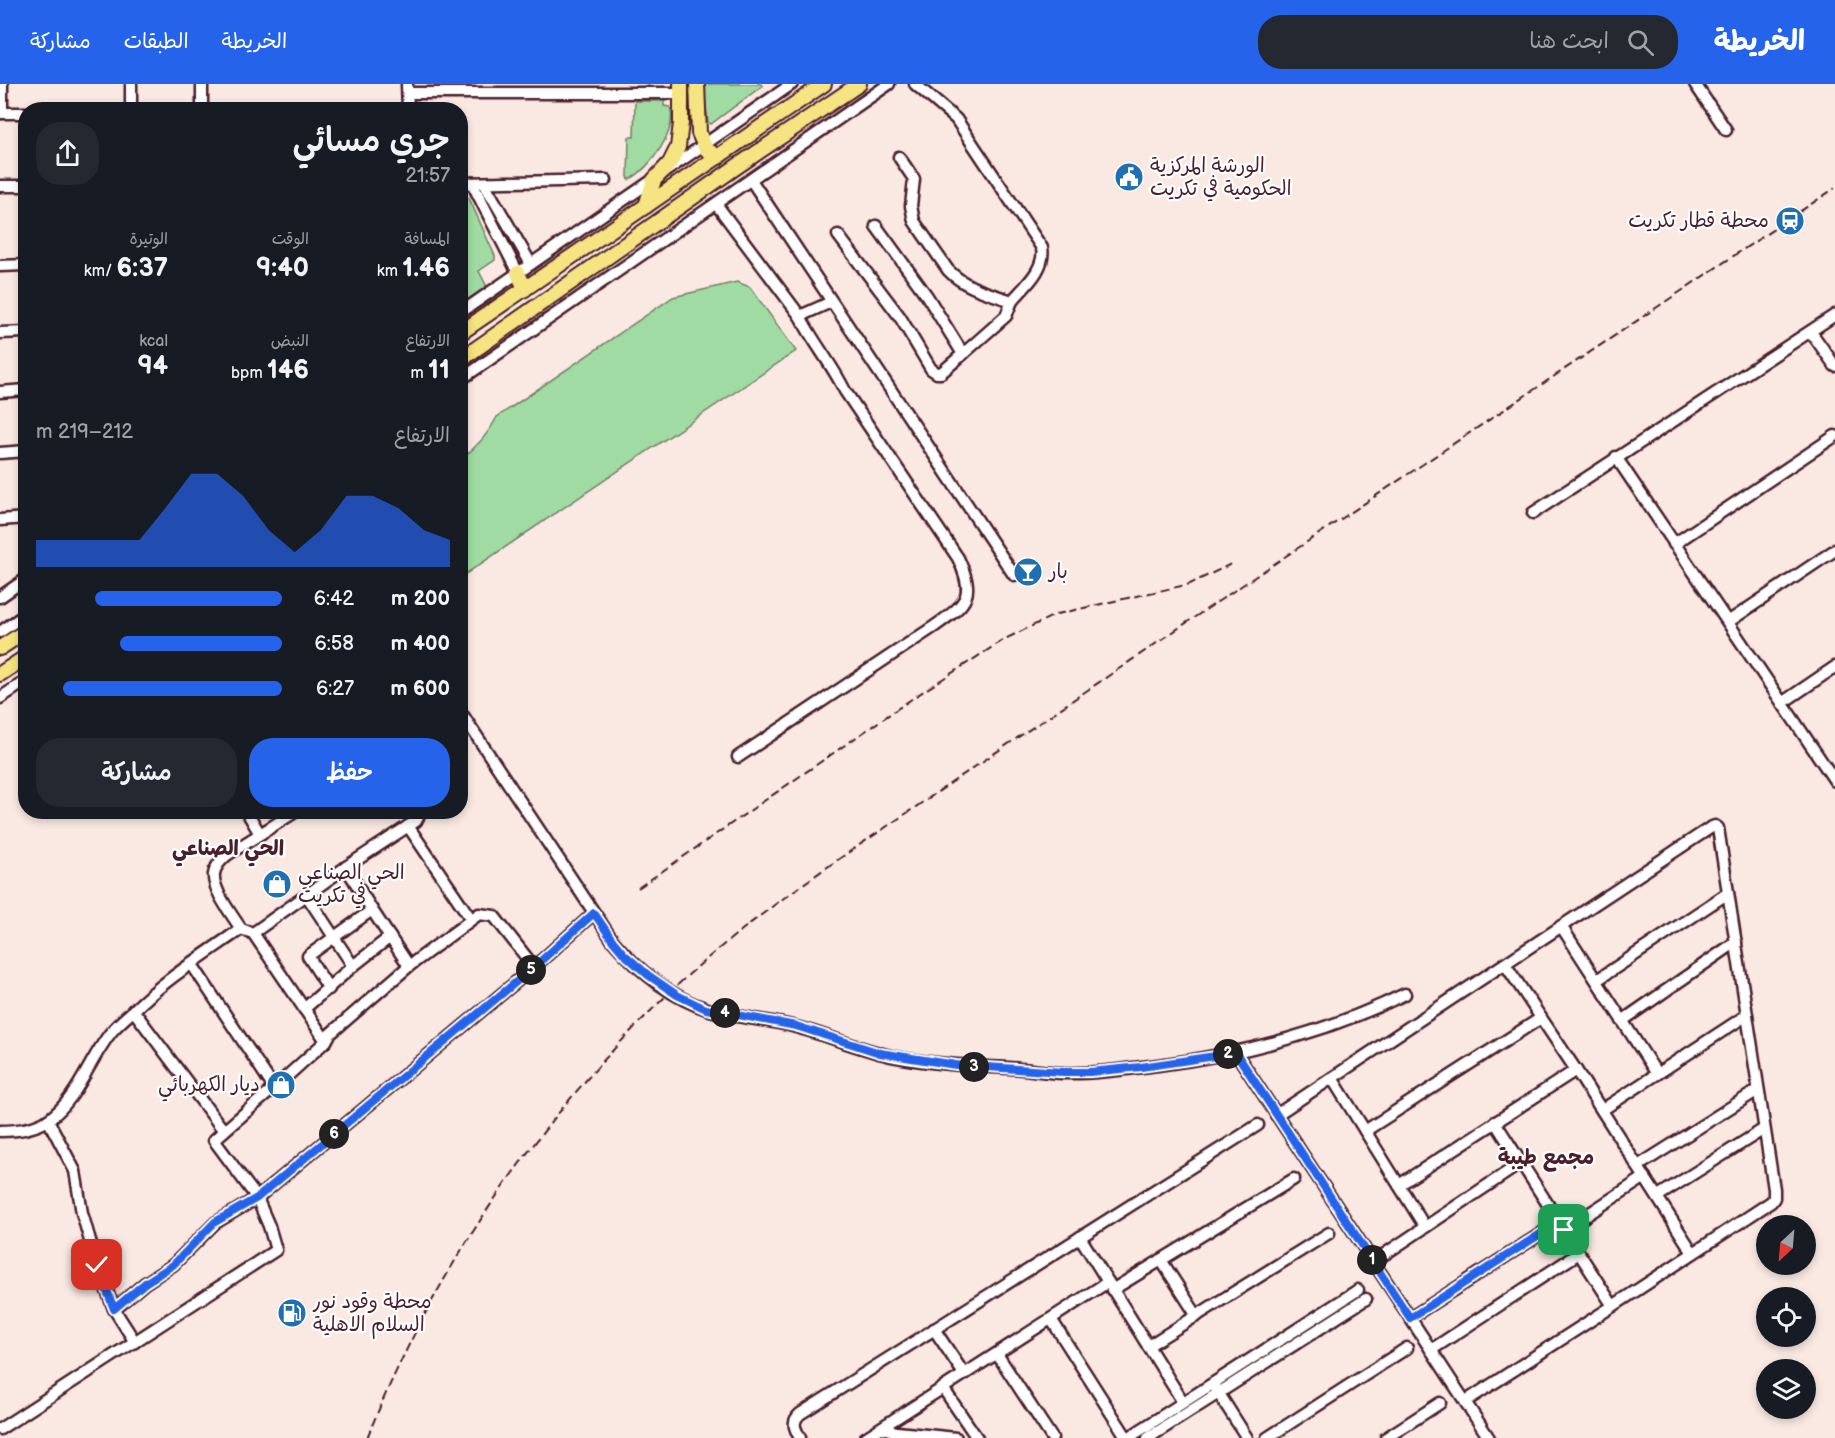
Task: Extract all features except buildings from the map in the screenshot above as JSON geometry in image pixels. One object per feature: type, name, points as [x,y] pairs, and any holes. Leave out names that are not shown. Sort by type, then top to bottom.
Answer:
[{"type":"main road","points":[[698,84],[698,126],[703,145],[718,157]]},
{"type":"main road","points":[[468,328],[824,84]]},
{"type":"main road","points":[[468,354],[859,84]]},
{"type":"main road","points":[[646,206],[654,180],[669,164],[678,147],[681,136],[681,88]]},
{"type":"main road","points":[[518,273],[525,289]]},
{"type":"main road","points":[[0,648],[18,636]]},
{"type":"main road","points":[[0,674],[18,662]]},
{"type":"street","points":[[2,84],[1,113],[18,113]]},
{"type":"street","points":[[131,84],[131,102]]},
{"type":"street","points":[[202,84],[202,102]]},
{"type":"street","points":[[468,307],[792,84]]},
{"type":"street","points":[[468,374],[889,84]]},
{"type":"street","points":[[838,235],[900,317],[931,369],[937,373],[941,373],[1006,316],[1012,301],[1039,268],[1042,249],[954,117],[915,84]]},
{"type":"street","points":[[1695,84],[1726,130]]},
{"type":"street","points":[[407,89],[681,88]]},
{"type":"street","points":[[899,157],[914,179],[911,206],[915,221],[948,270],[970,286],[1012,301]]},
{"type":"street","points":[[468,183],[606,180]]},
{"type":"street","points":[[751,180],[1014,575]]},
{"type":"street","points":[[484,183],[531,264]]},
{"type":"street","points":[[0,186],[18,186]]},
{"type":"street","points":[[468,186],[518,273]]},
{"type":"street","points":[[716,204],[800,316],[835,370],[845,391],[958,558],[966,577],[968,594],[961,607],[936,626],[738,757]]},
{"type":"street","points":[[876,226],[927,296],[963,354]]},
{"type":"street","points":[[0,266],[18,265]]},
{"type":"street","points":[[800,316],[831,302]]},
{"type":"street","points":[[1533,513],[1835,315]]},
{"type":"street","points":[[0,333],[18,332]]},
{"type":"street","points":[[1811,332],[1835,366]]},
{"type":"street","points":[[0,392],[18,391]]},
{"type":"street","points":[[1674,544],[1835,436]]},
{"type":"street","points":[[0,453],[18,452]]},
{"type":"street","points":[[1616,457],[1835,781]]},
{"type":"street","points":[[0,520],[18,519]]},
{"type":"street","points":[[1728,622],[1835,550]]},
{"type":"street","points":[[0,597],[18,585]]},
{"type":"street","points":[[0,632],[18,620]]},
{"type":"street","points":[[1782,703],[1835,667]]},
{"type":"street","points":[[0,698],[18,686]]},
{"type":"street","points":[[468,723],[613,941],[648,975],[677,995],[706,1009],[796,1026],[880,1053],[956,1065],[1090,1072],[1236,1053],[1338,1023],[1405,994]]},
{"type":"street","points":[[251,819],[260,834]]},
{"type":"street","points":[[284,819],[220,861],[214,875],[216,886],[241,929],[253,933],[326,1041]]},
{"type":"street","points":[[253,933],[417,819]]},
{"type":"street","points":[[408,826],[471,919]]},
{"type":"street","points":[[1276,1114],[1712,826],[1720,831],[1774,1198],[1694,1253],[1466,1401]]},
{"type":"street","points":[[346,867],[409,966]]},
{"type":"street","points":[[1597,980],[1728,893]]},
{"type":"street","points":[[307,896],[354,966]]},
{"type":"street","points":[[329,989],[308,956],[372,910]]},
{"type":"street","points":[[114,1309],[145,1283],[173,1265],[215,1222],[257,1198],[534,967],[594,913]]},
{"type":"street","points":[[0,1429],[276,1250],[257,1198],[214,1140],[326,1041],[330,1034],[409,966],[479,914],[494,916],[534,967]]},
{"type":"street","points":[[1561,926],[1657,1074]]},
{"type":"street","points":[[0,1131],[33,1127],[48,1120],[68,1102],[112,1032],[133,1010],[191,963],[241,929]]},
{"type":"street","points":[[304,1010],[390,938]]},
{"type":"street","points":[[1622,1021],[1736,942]]},
{"type":"street","points":[[191,963],[274,1088]]},
{"type":"street","points":[[1505,964],[1694,1253]]},
{"type":"street","points":[[133,1010],[224,1131]]},
{"type":"street","points":[[1602,1110],[1747,1015]]},
{"type":"street","points":[[1365,1131],[1541,1018]]},
{"type":"street","points":[[1236,1053],[1489,1438]]},
{"type":"street","points":[[1400,1185],[1576,1070]]},
{"type":"street","points":[[1332,1078],[1425,1227]]},
{"type":"street","points":[[1638,1166],[1758,1090]]},
{"type":"street","points":[[48,1120],[75,1171],[82,1213],[97,1265],[114,1309],[135,1342]]},
{"type":"street","points":[[1495,1122],[1613,1306]]},
{"type":"street","points":[[800,1438],[794,1424],[800,1414],[1258,1125]]},
{"type":"street","points":[[1658,1196],[1764,1129]]},
{"type":"street","points":[[1373,1262],[1521,1163]]},
{"type":"street","points":[[1410,1318],[1646,1177]]},
{"type":"street","points":[[865,1438],[1051,1319],[1161,1260],[1294,1179]]},
{"type":"street","points":[[1148,1346],[1329,1233]]},
{"type":"street","points":[[1080,1237],[1183,1402]]},
{"type":"street","points":[[1431,1350],[1579,1253]]},
{"type":"street","points":[[1161,1260],[1197,1316]]},
{"type":"street","points":[[1148,1438],[1166,1433],[1215,1388],[1358,1290]]},
{"type":"street","points":[[1051,1319],[1127,1438],[1183,1402],[1215,1388],[1366,1299]]},
{"type":"street","points":[[934,1329],[964,1374]]},
{"type":"street","points":[[1267,1438],[1407,1348]]},
{"type":"street","points":[[997,1354],[1052,1438]]},
{"type":"street","points":[[943,1388],[975,1438]]},
{"type":"street","points":[[1215,1388],[1247,1438]]},
{"type":"street","points":[[1386,1438],[1440,1403]]},
{"type":"street","points":[[882,1428],[897,1432],[956,1438]]},
{"type":"green space","points":[[703,84],[761,84],[762,86],[711,124],[708,122]]},
{"type":"green space","points":[[635,101],[664,101],[664,106],[670,107],[671,117],[670,127],[660,148],[645,167],[629,180],[629,137],[634,137]]},
{"type":"green space","points":[[468,197],[495,256],[495,260],[479,271],[487,287],[468,300]]},
{"type":"green space","points":[[737,282],[750,287],[796,351],[468,572],[468,453],[482,440],[497,417],[673,297]]},
{"type":"railway","points":[[367,1438],[424,1315],[458,1256],[533,1145],[621,1042],[669,993],[724,944],[843,856],[1835,188]]},
{"type":"railway","points":[[638,888],[916,696],[1005,639],[1057,614],[1190,584],[1231,564]]},
{"type":"place","name":"الورشة المركزية الحكومية في تكريت","points":[[1129,177]]},
{"type":"place","name":"محطة قطار تكريت","points":[[1790,221]]},
{"type":"place","name":"بار","points":[[1028,572]]},
{"type":"place","name":"الحي الصناعي في تكريت","points":[[277,884]]},
{"type":"place","name":"ديار الكهربائي","points":[[281,1085]]},
{"type":"place","name":"محطة وقود نور السلام الاهلية","points":[[292,1313]]},
{"type":"district","name":"الحي الصناعي","points":[[228,848]]},
{"type":"district","name":"مجمع طيبة","points":[[1546,1157]]},
{"type":"route","points":[[97,1265],[114,1309],[145,1283],[173,1265],[215,1222],[257,1198],[534,967],[594,913],[624,954],[648,975],[677,995],[706,1009],[796,1026],[880,1053],[956,1065],[1090,1072],[1169,1064],[1236,1053],[1410,1318],[1559,1222],[1564,1230]]}]
